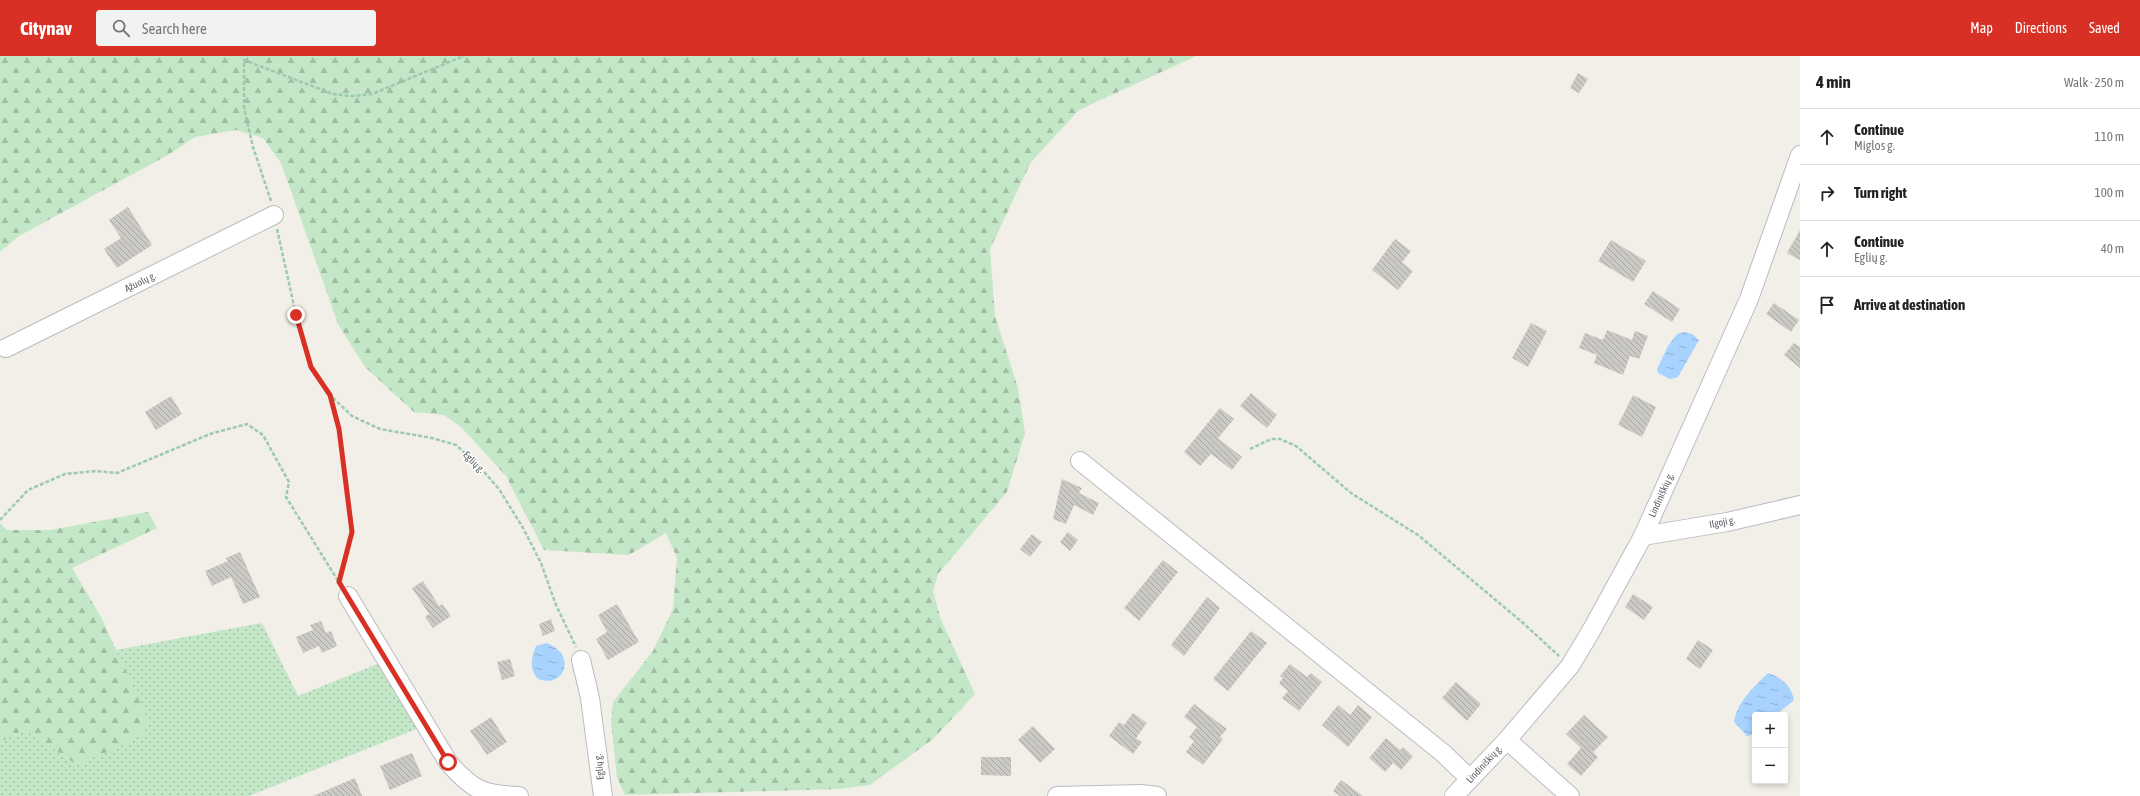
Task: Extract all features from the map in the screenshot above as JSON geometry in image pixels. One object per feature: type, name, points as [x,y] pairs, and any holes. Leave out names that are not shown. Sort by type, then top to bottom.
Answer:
[{"type":"street","name":"Lindiniškių g.","points":[[1454,796],[1507,740],[1570,666],[1592,631],[1643,536],[1749,300],[1800,155]]},
{"type":"street","name":"Ąžuolų g.","points":[[6,348],[273,210]]},
{"type":"street","points":[[1080,461],[1443,753],[1470,779]]},
{"type":"street","name":"Ilgoji g.","points":[[1643,536],[1727,522],[1800,505]]},
{"type":"street","points":[[343,589],[448,762],[471,786],[487,795],[519,796]]},
{"type":"street","name":"Eglių g.","points":[[581,660],[590,698],[603,796]]},
{"type":"street","points":[[1507,740],[1570,796]]},
{"type":"street","points":[[1057,796],[1141,794],[1157,796]]},
{"type":"path","name":"Eglių g.","points":[[243,56],[244,108],[253,147],[273,210],[296,315],[311,367],[330,395],[352,416],[380,429],[432,438],[456,445],[478,465],[499,489],[523,528],[540,563],[556,605],[581,660]]},
{"type":"path","points":[[244,60],[333,94],[352,96],[372,94],[464,56]]},
{"type":"path","points":[[330,395],[339,429],[352,532],[343,589]]},
{"type":"path","points":[[0,520],[28,490],[66,474],[96,470],[117,473],[210,434],[247,424],[262,435],[289,482],[286,497],[343,589]]},
{"type":"path","points":[[1250,449],[1271,440],[1280,439],[1296,446],[1351,493],[1418,535],[1522,622],[1570,666]]},
{"type":"green space","points":[[0,56],[1196,56],[1079,110],[1031,162],[990,249],[995,316],[1018,388],[1025,433],[1007,492],[938,574],[933,591],[941,620],[975,694],[933,739],[870,785],[839,789],[625,795],[617,778],[611,722],[613,702],[653,651],[673,609],[677,558],[666,533],[629,555],[544,550],[506,476],[461,427],[444,415],[414,412],[365,367],[338,324],[281,163],[263,138],[236,130],[195,137],[168,155],[19,236],[0,252]]},
{"type":"green space","points":[[148,512],[157,528],[72,568],[101,617],[149,721],[143,736],[77,765],[33,734],[22,731],[0,742],[0,523],[7,530],[50,530]]},
{"type":"green space","points":[[262,623],[298,696],[382,662],[419,728],[249,796],[0,796],[0,742],[22,731],[33,734],[77,765],[148,721],[116,650]]},
{"type":"water","points":[[1684,332],[1692,334],[1699,340],[1678,377],[1670,379],[1658,373],[1657,369],[1668,346],[1677,334]]},
{"type":"water","points":[[546,643],[556,648],[562,654],[564,661],[564,668],[561,675],[548,681],[538,679],[532,668],[533,655],[536,646]]},
{"type":"water","points":[[1768,673],[1778,677],[1791,690],[1794,700],[1780,712],[1752,712],[1752,735],[1747,736],[1734,722],[1742,701]]},
{"type":"building","points":[[1578,73],[1588,79],[1579,93],[1570,88]]},
{"type":"building","points":[[128,207],[152,245],[117,268],[104,249],[121,238],[109,220]]},
{"type":"building","points":[[1800,230],[1800,260],[1787,253]]},
{"type":"building","points":[[1395,239],[1411,251],[1402,262],[1413,271],[1398,290],[1372,270]]},
{"type":"building","points":[[1611,240],[1646,261],[1633,282],[1598,261]]},
{"type":"building","points":[[1653,291],[1680,309],[1672,322],[1644,304]]},
{"type":"building","points":[[1774,303],[1799,320],[1791,332],[1766,314]]},
{"type":"building","points":[[1531,323],[1547,331],[1528,367],[1512,358]]},
{"type":"building","points":[[1607,330],[1632,340],[1635,331],[1648,336],[1639,359],[1630,356],[1623,375],[1594,363],[1597,355],[1579,348],[1585,333],[1603,340]]},
{"type":"building","points":[[1794,343],[1800,347],[1800,368],[1784,355]]},
{"type":"building","points":[[1251,393],[1277,415],[1267,428],[1240,406]]},
{"type":"building","points":[[1633,395],[1656,407],[1642,437],[1618,425]]},
{"type":"building","points":[[171,396],[182,414],[156,430],[145,412]]},
{"type":"building","points":[[1220,408],[1234,419],[1218,438],[1242,457],[1232,470],[1211,454],[1200,466],[1184,452]]},
{"type":"building","points":[[1062,479],[1082,488],[1079,493],[1099,503],[1093,515],[1074,505],[1066,524],[1053,519]]},
{"type":"building","points":[[1068,532],[1078,540],[1070,551],[1060,542]]},
{"type":"building","points":[[1032,534],[1042,542],[1030,557],[1020,549]]},
{"type":"building","points":[[240,552],[260,597],[243,604],[231,577],[212,586],[205,571],[228,561],[226,558]]},
{"type":"building","points":[[1163,560],[1178,572],[1139,621],[1124,608]]},
{"type":"building","points":[[423,581],[439,606],[442,604],[451,616],[433,628],[425,617],[429,614],[412,588]]},
{"type":"building","points":[[1633,594],[1653,607],[1644,620],[1625,607]]},
{"type":"building","points":[[1207,597],[1220,608],[1184,656],[1171,645]]},
{"type":"building","points":[[617,604],[639,642],[608,660],[596,639],[607,632],[598,615]]},
{"type":"building","points":[[551,619],[555,631],[543,636],[539,624]]},
{"type":"building","points":[[321,621],[326,633],[331,631],[337,646],[322,653],[319,646],[303,653],[296,637],[313,630],[310,625]]},
{"type":"building","points":[[1251,631],[1267,643],[1228,691],[1213,679]]},
{"type":"building","points":[[1698,640],[1713,650],[1700,669],[1686,659]]},
{"type":"building","points":[[510,659],[515,676],[502,680],[497,662]]},
{"type":"building","points":[[1290,664],[1307,677],[1311,673],[1322,682],[1299,711],[1282,698],[1288,691],[1279,683],[1283,678],[1280,676]]},
{"type":"building","points":[[1456,682],[1481,704],[1467,721],[1442,698]]},
{"type":"building","points":[[1194,704],[1227,729],[1220,737],[1223,739],[1203,765],[1186,752],[1194,741],[1189,737],[1197,727],[1184,717]]},
{"type":"building","points":[[1338,705],[1350,715],[1358,705],[1372,717],[1348,747],[1322,725]]},
{"type":"building","points":[[1133,713],[1147,723],[1136,738],[1142,742],[1133,754],[1109,736],[1119,722],[1124,725]]},
{"type":"building","points":[[1584,715],[1608,737],[1593,752],[1598,757],[1581,776],[1567,764],[1581,748],[1566,734]]},
{"type":"building","points":[[491,717],[507,742],[487,755],[470,731]]},
{"type":"building","points":[[1033,726],[1055,749],[1040,763],[1018,740]]},
{"type":"building","points":[[1386,738],[1400,750],[1403,747],[1413,756],[1401,770],[1393,763],[1385,772],[1369,758]]},
{"type":"building","points":[[412,753],[422,776],[390,790],[380,766]]},
{"type":"building","points":[[981,757],[1011,757],[1011,776],[981,775]]},
{"type":"building","points":[[355,778],[362,796],[313,796]]},
{"type":"building","points":[[1341,780],[1363,796],[1340,796],[1333,791]]},
{"type":"route","points":[[296,315],[311,367],[330,395],[339,429],[352,532],[339,582],[448,762]]}]
